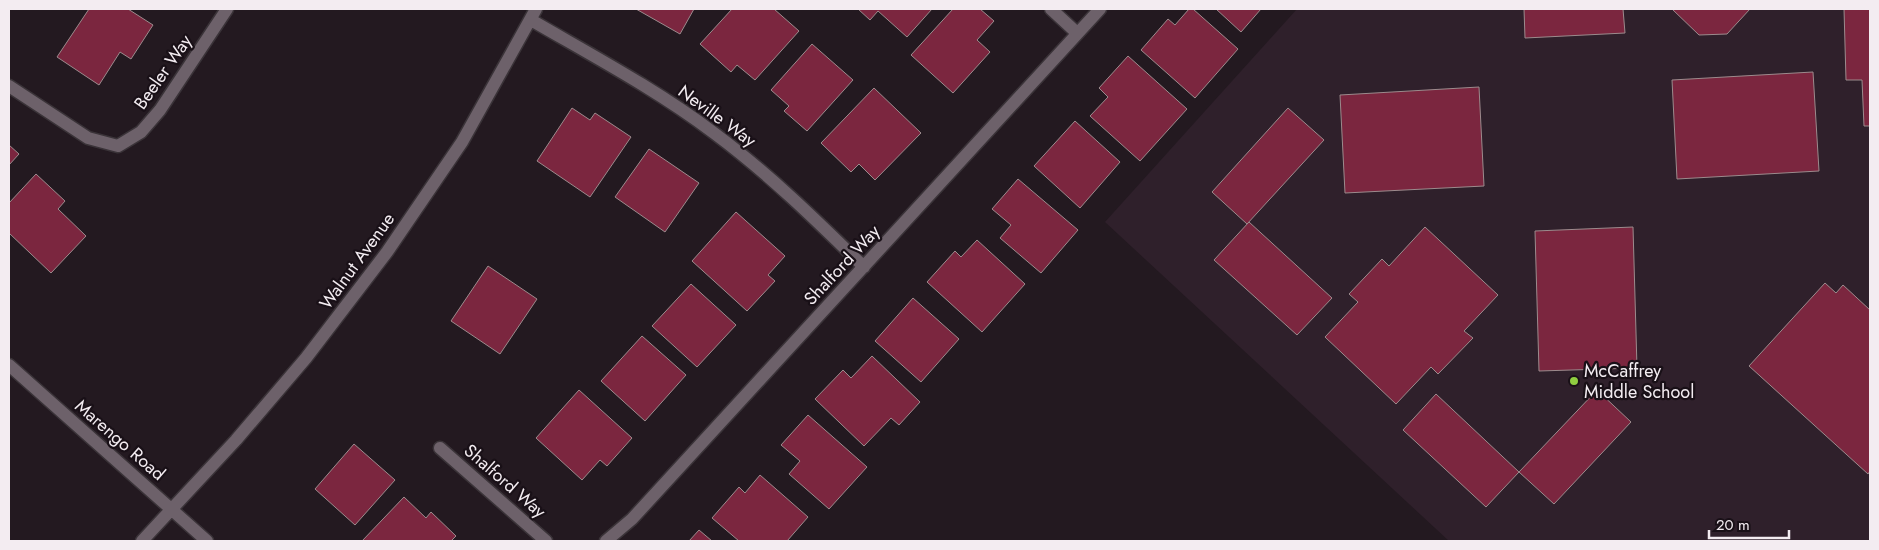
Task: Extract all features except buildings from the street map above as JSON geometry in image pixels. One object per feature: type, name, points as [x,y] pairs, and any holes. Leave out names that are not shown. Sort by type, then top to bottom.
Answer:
[{"type":"street","name":"Beeler Way","points":[[9,86],[88,138],[118,146],[141,132],[160,110],[227,9]]},
{"type":"street","points":[[1051,9],[1077,33]]},
{"type":"street","name":"Shalford Way","points":[[606,541],[632,519],[1100,9]]},
{"type":"street","name":"Neville Way","points":[[534,15],[642,84],[714,133],[762,171],[826,229],[864,267]]},
{"type":"street","name":"Walnut Avenue","points":[[142,541],[173,510],[236,440],[306,358],[387,252],[462,142],[534,15]]},
{"type":"street","name":"Marengo Road","points":[[9,366],[206,541]]},
{"type":"street","name":"Shalford Way","points":[[440,448],[546,541]]},
{"type":"shaded area","name":"McCaffrey Middle School","points":[[1297,9],[1870,9],[1870,541],[1449,541],[1105,222]]},
{"type":"place","name":"McCaffrey Middle School","points":[[1574,381]]}]
